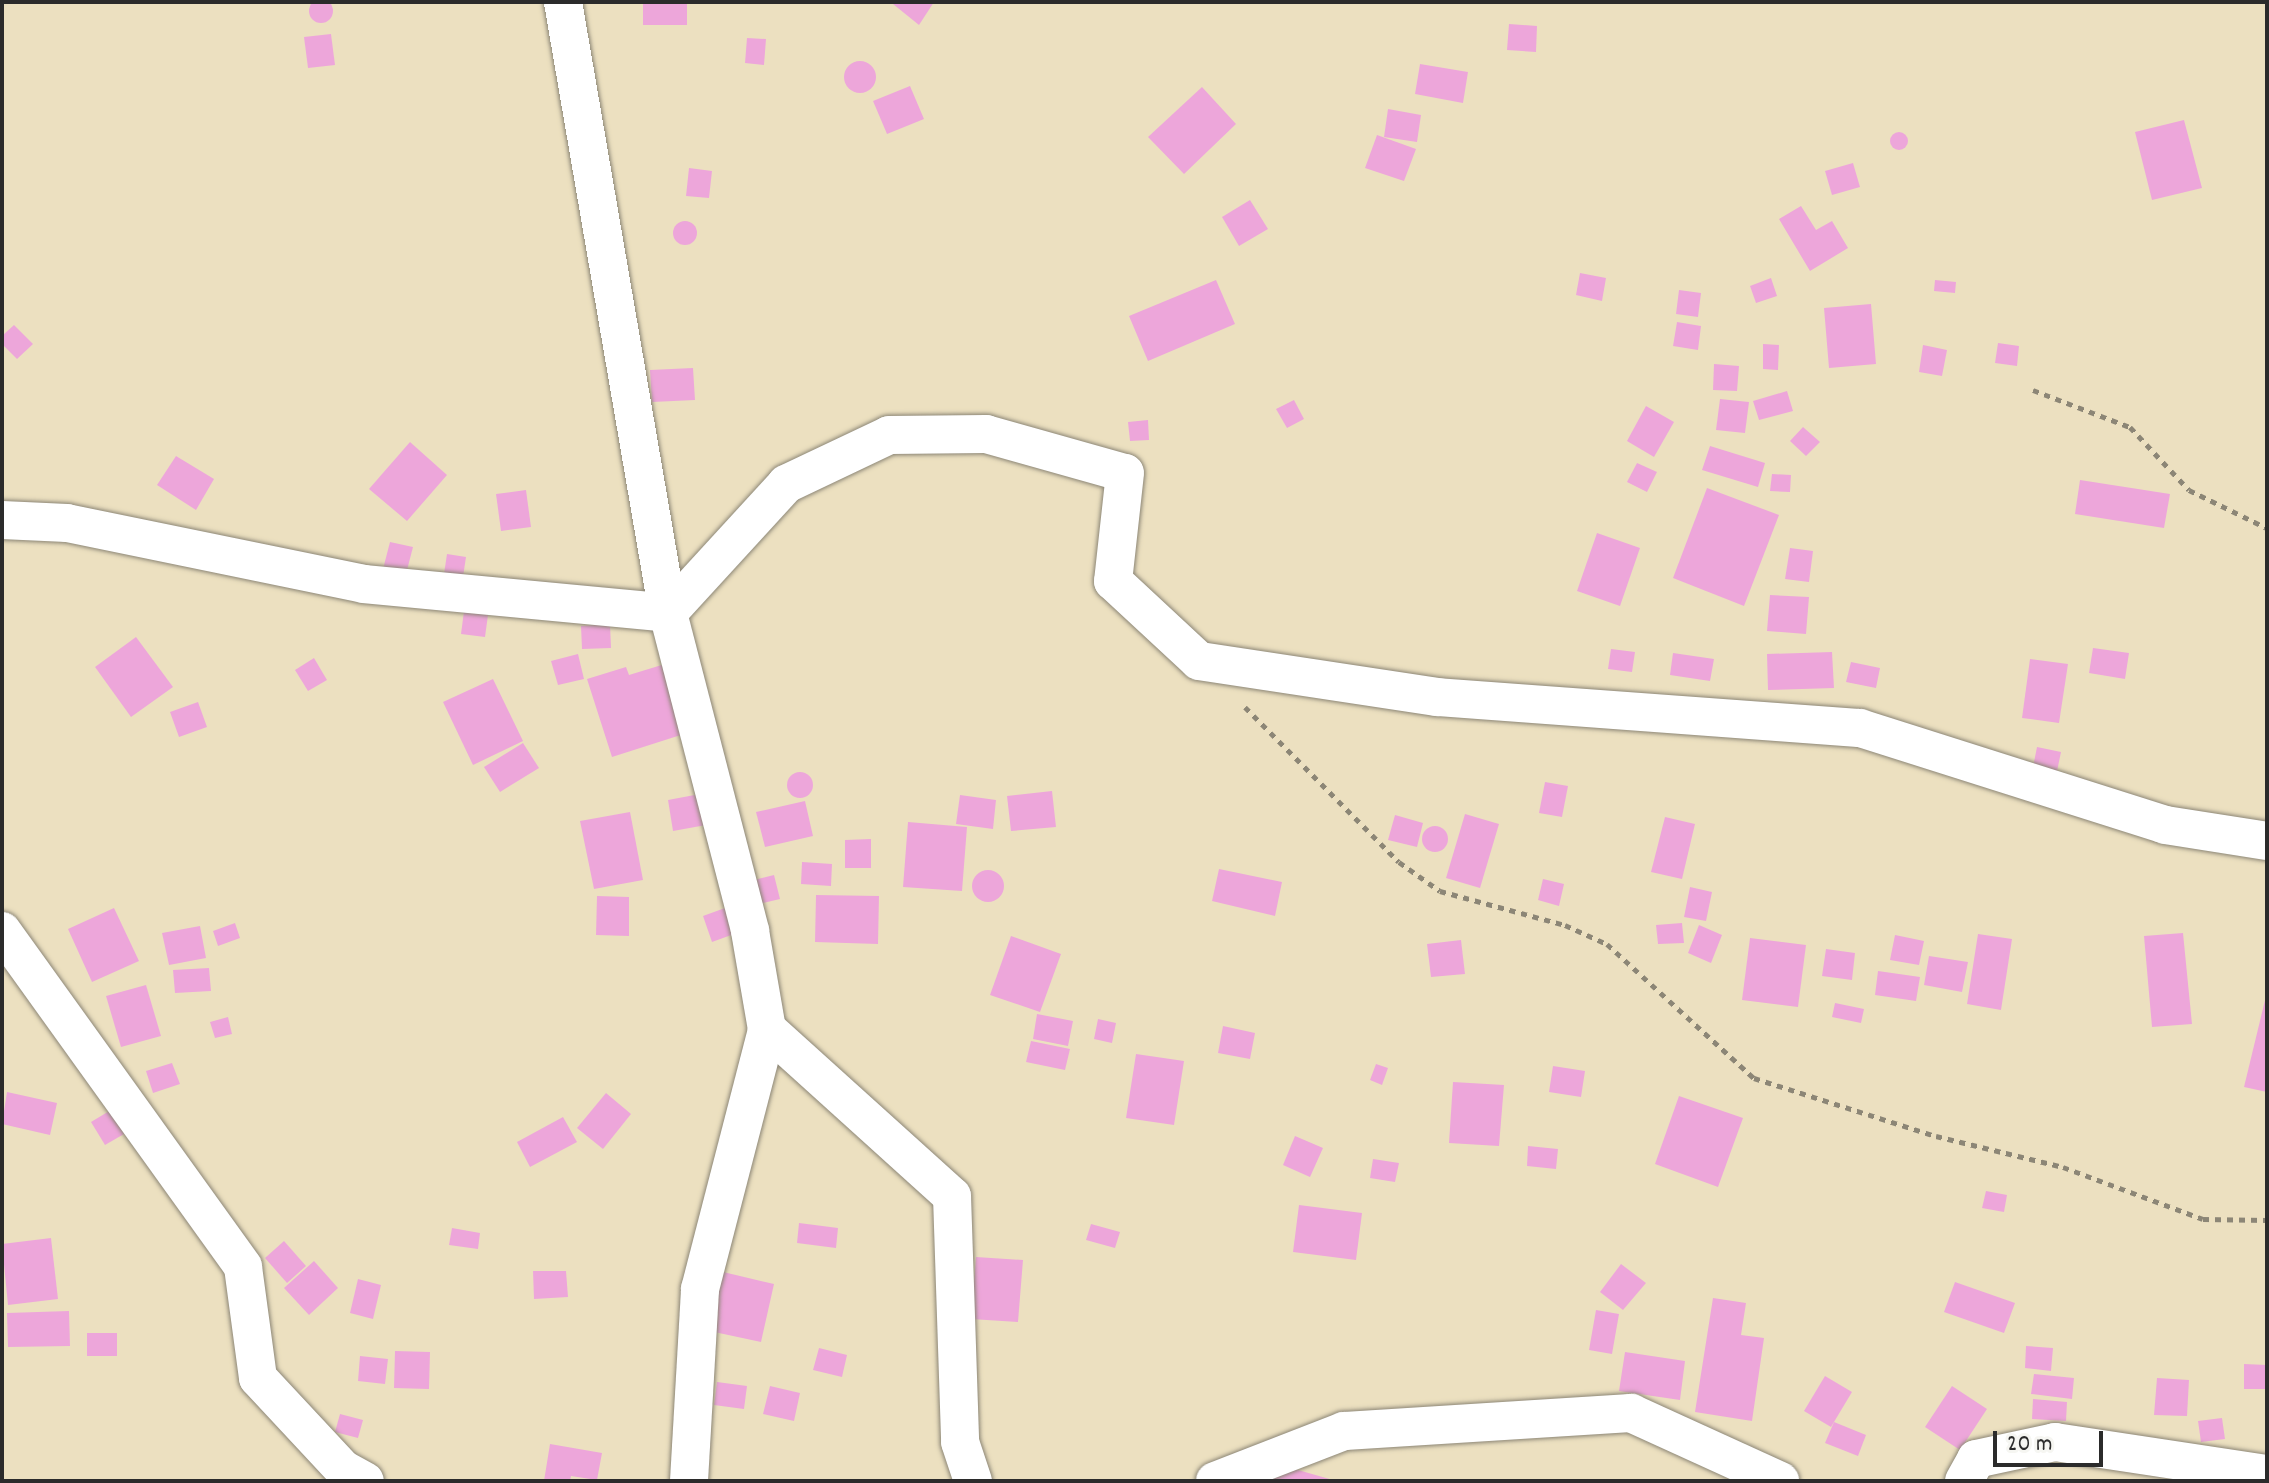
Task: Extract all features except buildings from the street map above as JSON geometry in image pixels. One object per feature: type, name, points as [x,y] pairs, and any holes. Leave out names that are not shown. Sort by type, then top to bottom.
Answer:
[{"type":"street","points":[[563,2],[668,613],[750,931],[767,1029],[700,1289],[689,1481]]},
{"type":"street","points":[[668,613],[786,484],[889,435],[986,434],[1125,473],[1113,581],[1199,661],[1437,697],[1860,728],[2165,825],[2267,841]]},
{"type":"street","points":[[2,520],[67,523],[364,584],[668,613]]},
{"type":"street","points":[[2,931],[243,1267],[258,1378],[343,1469],[365,1481]]},
{"type":"street","points":[[767,1029],[952,1196],[960,1442],[973,1481]]},
{"type":"street","points":[[1215,1481],[1344,1431],[1631,1413],[1780,1481]]},
{"type":"street","points":[[1964,1481],[1976,1459],[2055,1442],[2267,1474]]},
{"type":"path","points":[[2033,390],[2130,427],[2189,490],[2267,528]]},
{"type":"path","points":[[1243,706],[1399,862],[1440,891],[1565,925],[1607,944],[1754,1078],[1936,1136],[2063,1167],[2203,1219],[2267,1220]]}]
